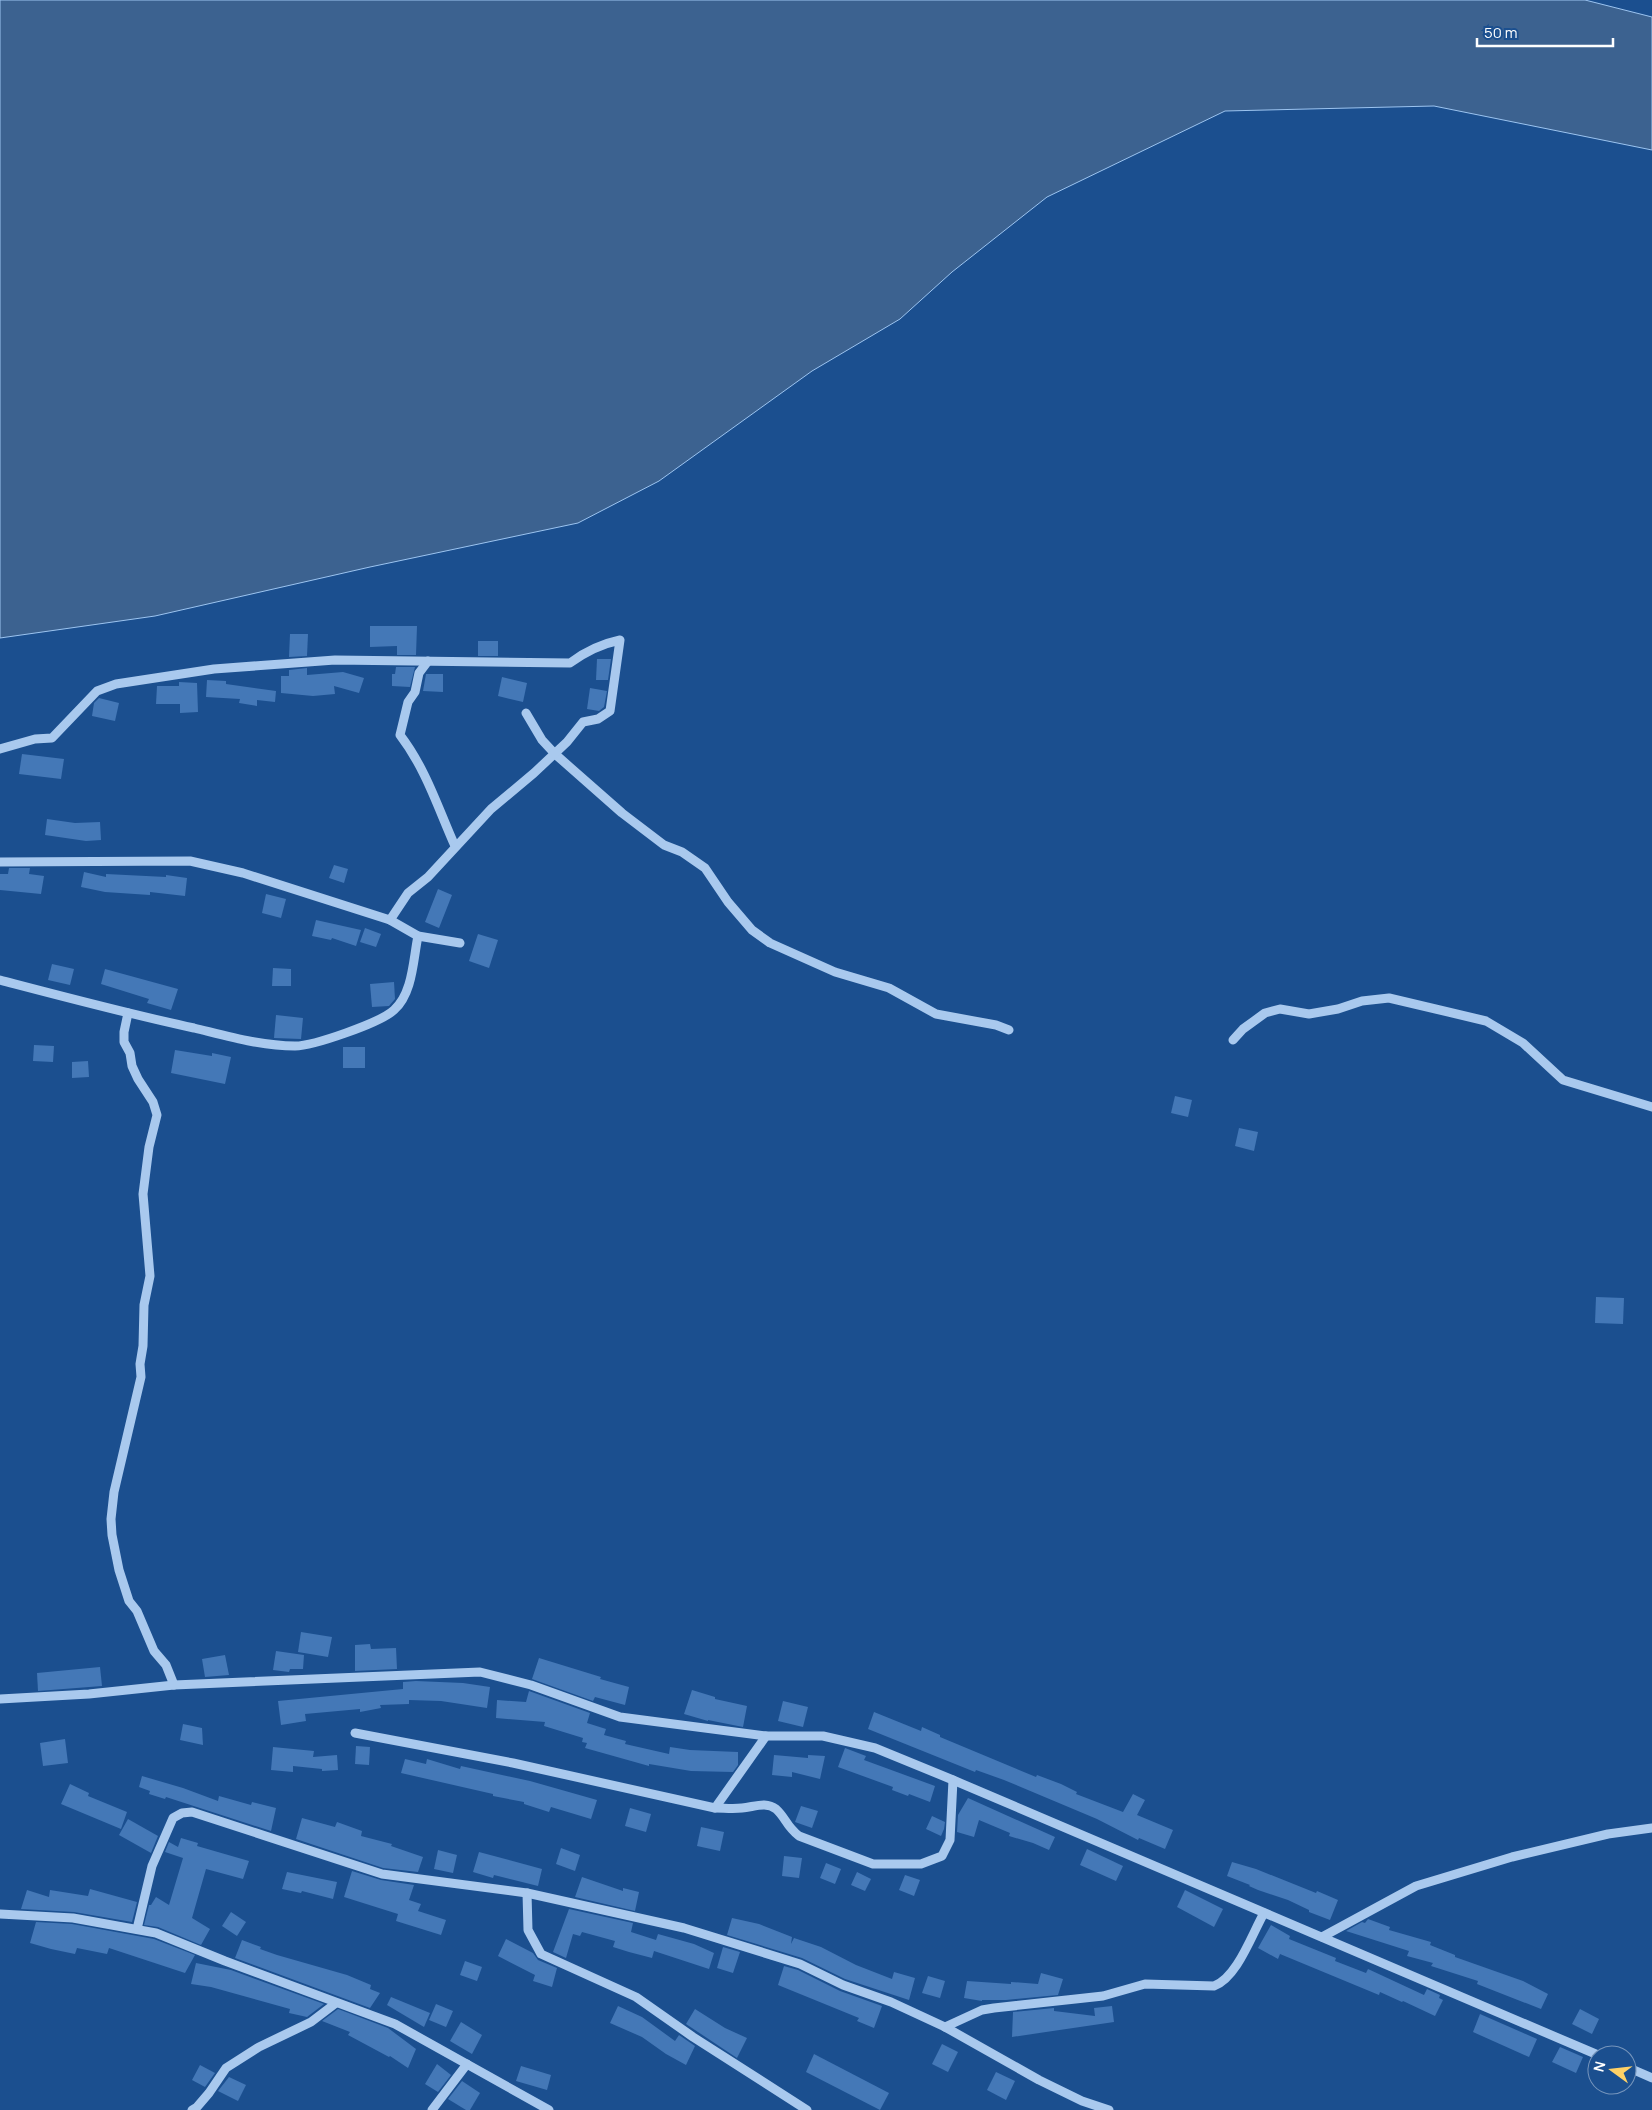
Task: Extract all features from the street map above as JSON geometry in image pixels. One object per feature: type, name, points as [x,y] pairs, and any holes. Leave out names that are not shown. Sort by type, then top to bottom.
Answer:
[{"type":"street","points":[[0,749],[52,738],[98,691],[116,684],[223,668],[335,660],[570,663],[582,654],[602,644],[620,640],[610,711],[598,719],[583,722],[555,754],[514,792],[491,809],[454,846],[428,878],[408,893],[390,920]]},
{"type":"street","points":[[428,661],[419,673],[415,692],[408,702],[400,735],[414,752],[428,780],[454,846]]},
{"type":"street","points":[[526,714],[542,740],[555,754],[641,828],[664,845],[682,852],[705,868],[728,902],[752,930],[770,943],[835,972],[889,988],[936,1014],[996,1025],[1008,1030]]},
{"type":"street","points":[[0,862],[190,862],[243,873],[390,920],[418,936],[460,943]]},
{"type":"street","points":[[0,980],[128,1013],[263,1044],[297,1046],[330,1038],[371,1022],[394,1010],[407,991],[418,936]]},
{"type":"street","points":[[1233,1040],[1243,1029],[1265,1013],[1280,1009],[1309,1014],[1338,1009],[1362,1001],[1389,998],[1486,1021],[1524,1043],[1551,1071],[1563,1080],[1652,1107]]},
{"type":"street","points":[[128,1013],[124,1042],[130,1053],[132,1066],[157,1115],[149,1147],[144,1194],[150,1276],[144,1305],[143,1346],[140,1364],[141,1377],[117,1476],[111,1519],[119,1570],[129,1601],[140,1618],[154,1651],[166,1665],[174,1685]]},
{"type":"street","points":[[0,1699],[174,1685],[480,1672],[531,1685],[620,1717],[766,1736],[824,1736],[875,1748],[954,1780],[1587,2050]]},
{"type":"street","points":[[355,1733],[513,1763],[715,1808],[742,1808],[763,1804],[774,1807],[789,1829],[799,1836],[873,1864],[921,1864],[942,1856],[950,1840],[954,1780]]},
{"type":"street","points":[[715,1808],[766,1736]]},
{"type":"street","points":[[136,1929],[152,1866],[173,1818],[182,1813],[192,1812],[382,1874],[527,1892],[684,1928],[800,1964],[843,1985],[891,2002],[945,2027],[1039,2080],[1082,2101],[1110,2110]]},
{"type":"street","points":[[1322,1937],[1416,1886],[1532,1852],[1608,1834],[1652,1828]]},
{"type":"street","points":[[527,1892],[528,1930],[541,1954],[636,1996],[692,2037],[807,2110]]},
{"type":"street","points":[[945,2027],[982,2010],[1103,1996],[1144,1984],[1214,1986],[1222,1983],[1232,1974],[1264,1913]]},
{"type":"street","points":[[0,1914],[73,1918],[156,1932],[225,1961],[395,2024],[549,2110]]},
{"type":"street","points":[[197,2109],[226,2068],[259,2047],[312,2022],[336,2003]]},
{"type":"street","points":[[432,2110],[467,2064]]},
{"type":"street","points":[[1637,2071],[1652,2078]]},
{"type":"water","points":[[0,0],[1585,0],[1652,17],[1652,150],[1434,106],[1225,111],[1047,197],[952,272],[900,319],[812,371],[659,481],[578,523],[370,567],[155,616],[0,638]]},
{"type":"building","points":[[370,626],[417,626],[416,655],[397,655],[397,646],[370,647]]},
{"type":"building","points":[[290,634],[308,634],[307,656],[289,657]]},
{"type":"building","points":[[478,641],[498,641],[498,656],[478,656]]},
{"type":"building","points":[[597,659],[611,659],[608,680],[596,680]]},
{"type":"building","points":[[396,667],[415,667],[410,687],[392,686],[392,674],[395,674]]},
{"type":"building","points":[[307,668],[307,675],[343,672],[364,678],[359,693],[334,686],[335,694],[313,696],[281,693],[281,676],[289,676],[289,670]]},
{"type":"building","points":[[426,674],[443,674],[443,692],[423,691]]},
{"type":"building","points":[[502,677],[527,683],[523,702],[498,696]]},
{"type":"building","points":[[207,680],[226,681],[226,684],[276,691],[275,702],[257,700],[257,706],[239,703],[240,699],[206,697]]},
{"type":"building","points":[[179,682],[197,683],[198,712],[180,713],[180,704],[156,704],[157,686],[179,686]]},
{"type":"building","points":[[590,688],[607,691],[604,707],[599,711],[587,709]]},
{"type":"building","points":[[99,698],[119,703],[115,721],[92,716],[94,703]]},
{"type":"building","points":[[22,754],[64,759],[61,779],[19,774]]},
{"type":"building","points":[[47,819],[75,823],[100,822],[101,840],[86,841],[45,835]]},
{"type":"building","points":[[334,865],[348,869],[344,883],[329,878]]},
{"type":"building","points":[[9,868],[30,868],[29,874],[44,876],[41,894],[0,890],[0,874],[8,874]]},
{"type":"building","points":[[84,872],[106,877],[106,874],[166,877],[166,875],[187,878],[185,896],[150,892],[150,895],[105,892],[81,887]]},
{"type":"building","points":[[438,889],[452,895],[439,928],[425,922]]},
{"type":"building","points":[[266,894],[286,899],[281,918],[262,913]]},
{"type":"building","points":[[316,920],[361,930],[356,946],[332,938],[331,940],[312,936]]},
{"type":"building","points":[[365,928],[381,934],[376,947],[360,942]]},
{"type":"building","points":[[478,934],[498,940],[489,968],[469,961]]},
{"type":"building","points":[[52,964],[74,969],[70,985],[48,980]]},
{"type":"building","points":[[273,968],[291,969],[291,986],[272,986]]},
{"type":"building","points":[[105,969],[178,989],[171,1010],[147,1003],[149,999],[101,984]]},
{"type":"building","points":[[394,982],[395,999],[389,1006],[372,1007],[370,984]]},
{"type":"building","points":[[276,1015],[303,1018],[301,1039],[274,1038]]},
{"type":"building","points":[[34,1045],[54,1046],[53,1062],[33,1061]]},
{"type":"building","points":[[343,1047],[365,1047],[365,1068],[343,1068]]},
{"type":"building","points":[[175,1050],[212,1056],[212,1053],[231,1057],[225,1084],[171,1073]]},
{"type":"building","points":[[88,1061],[89,1077],[72,1078],[72,1062]]},
{"type":"building","points":[[1175,1096],[1192,1100],[1188,1117],[1171,1113]]},
{"type":"building","points":[[1239,1128],[1258,1132],[1254,1151],[1235,1146]]},
{"type":"building","points":[[1596,1297],[1624,1298],[1623,1324],[1595,1323]]},
{"type":"building","points":[[301,1632],[332,1637],[328,1657],[298,1652]]},
{"type":"building","points":[[370,1644],[371,1649],[396,1648],[397,1669],[355,1671],[355,1645]]},
{"type":"building","points":[[276,1651],[304,1655],[303,1669],[290,1669],[289,1672],[273,1670]]},
{"type":"building","points":[[225,1655],[229,1675],[205,1677],[202,1659]]},
{"type":"building","points":[[539,1658],[629,1687],[625,1705],[595,1697],[593,1701],[532,1679]]},
{"type":"building","points":[[100,1667],[102,1686],[38,1691],[37,1673]]},
{"type":"building","points":[[403,1682],[463,1683],[490,1687],[487,1708],[441,1701],[409,1700],[409,1704],[380,1705],[381,1708],[360,1712],[360,1709],[305,1714],[306,1721],[281,1725],[278,1701],[403,1689]]},
{"type":"building","points":[[692,1690],[715,1697],[715,1699],[747,1706],[743,1727],[708,1721],[684,1714]]},
{"type":"building","points":[[529,1691],[590,1713],[587,1723],[606,1729],[604,1735],[626,1741],[625,1744],[669,1754],[670,1747],[690,1750],[738,1752],[738,1765],[733,1772],[691,1771],[649,1764],[649,1766],[585,1748],[587,1743],[582,1742],[583,1738],[544,1726],[545,1722],[496,1718],[497,1700],[526,1702]]},
{"type":"building","points":[[783,1701],[808,1707],[803,1727],[778,1721]]},
{"type":"building","points":[[874,1712],[921,1731],[922,1727],[940,1735],[940,1737],[1036,1777],[1037,1775],[1061,1784],[1077,1792],[1076,1794],[1123,1812],[1133,1794],[1145,1800],[1137,1815],[1173,1830],[1165,1849],[1139,1838],[1138,1840],[1097,1819],[1004,1780],[976,1770],[975,1772],[868,1729]]},
{"type":"building","points":[[183,1724],[202,1728],[203,1745],[180,1740]]},
{"type":"building","points":[[65,1739],[68,1763],[43,1766],[40,1743]]},
{"type":"building","points":[[356,1746],[370,1747],[369,1765],[355,1764]]},
{"type":"building","points":[[273,1747],[314,1751],[313,1757],[337,1755],[338,1770],[322,1771],[322,1769],[293,1766],[293,1772],[271,1770]]},
{"type":"building","points":[[845,1748],[866,1756],[864,1760],[935,1786],[930,1802],[892,1790],[893,1787],[838,1767]]},
{"type":"building","points":[[774,1755],[808,1758],[808,1755],[825,1756],[820,1779],[792,1772],[792,1777],[772,1775]]},
{"type":"building","points":[[405,1759],[426,1764],[427,1759],[460,1769],[461,1766],[530,1781],[597,1800],[591,1819],[551,1807],[549,1812],[524,1804],[524,1802],[401,1773]]},
{"type":"building","points":[[142,1776],[218,1801],[219,1796],[251,1805],[252,1802],[276,1808],[271,1831],[166,1797],[165,1799],[149,1794],[150,1791],[139,1787]]},
{"type":"building","points":[[70,1784],[89,1793],[88,1796],[127,1812],[121,1829],[61,1804]]},
{"type":"building","points":[[968,1798],[1055,1837],[1049,1850],[1009,1836],[1010,1833],[979,1820],[974,1837],[957,1832],[958,1815]]},
{"type":"building","points":[[801,1806],[818,1811],[812,1828],[795,1822]]},
{"type":"building","points":[[630,1808],[651,1814],[646,1832],[625,1826]]},
{"type":"building","points":[[932,1816],[945,1822],[941,1836],[926,1829]]},
{"type":"building","points":[[302,1818],[335,1827],[337,1822],[362,1831],[361,1836],[392,1844],[391,1846],[423,1857],[418,1872],[383,1868],[296,1839]]},
{"type":"building","points":[[128,1819],[158,1836],[151,1853],[119,1835]]},
{"type":"building","points":[[701,1827],[724,1832],[720,1851],[697,1846]]},
{"type":"building","points":[[181,1838],[198,1843],[197,1846],[249,1861],[243,1879],[206,1869],[192,1918],[210,1929],[201,1945],[158,1927],[144,1925],[149,1905],[151,1905],[156,1897],[169,1905],[183,1858],[165,1852],[169,1842],[178,1847]]},
{"type":"building","points":[[561,1848],[580,1855],[575,1871],[556,1864]]},
{"type":"building","points":[[1087,1849],[1123,1866],[1116,1881],[1080,1865]]},
{"type":"building","points":[[438,1850],[457,1855],[453,1873],[434,1869]]},
{"type":"building","points":[[479,1852],[542,1869],[538,1886],[494,1875],[493,1878],[473,1872]]},
{"type":"building","points":[[784,1856],[802,1858],[799,1878],[782,1876]]},
{"type":"building","points":[[1232,1862],[1256,1869],[1338,1900],[1330,1920],[1309,1912],[1309,1910],[1288,1900],[1258,1890],[1227,1876]]},
{"type":"building","points":[[826,1863],[841,1869],[835,1884],[820,1878]]},
{"type":"building","points":[[352,1871],[381,1880],[414,1885],[409,1900],[421,1904],[418,1911],[446,1920],[441,1935],[396,1921],[398,1914],[344,1897]]},
{"type":"building","points":[[287,1872],[337,1882],[333,1899],[302,1891],[301,1893],[282,1889]]},
{"type":"building","points":[[857,1872],[871,1879],[865,1891],[851,1885]]},
{"type":"building","points":[[905,1875],[920,1880],[914,1896],[899,1890]]},
{"type":"building","points":[[582,1877],[623,1891],[623,1888],[639,1892],[635,1911],[575,1897]]},
{"type":"building","points":[[90,1889],[137,1902],[132,1922],[74,1912],[21,1909],[27,1890],[49,1897],[50,1890],[88,1896]]},
{"type":"building","points":[[1185,1890],[1223,1909],[1214,1927],[1177,1907]]},
{"type":"building","points":[[569,1909],[633,1923],[631,1932],[656,1940],[658,1934],[694,1944],[714,1953],[709,1969],[654,1951],[652,1958],[629,1952],[613,1947],[615,1941],[582,1932],[580,1936],[573,1934],[566,1958],[553,1952]]},
{"type":"building","points":[[231,1912],[246,1922],[237,1936],[222,1926]]},
{"type":"building","points":[[732,1918],[759,1924],[792,1937],[791,1944],[794,1938],[821,1947],[856,1965],[892,1979],[894,1972],[915,1978],[909,2000],[845,1979],[802,1958],[727,1935]]},
{"type":"building","points":[[1368,1919],[1390,1927],[1389,1930],[1431,1942],[1430,1945],[1455,1955],[1455,1957],[1523,1981],[1548,1994],[1541,2009],[1477,1984],[1478,1981],[1431,1966],[1433,1963],[1407,1956],[1409,1951],[1346,1931],[1362,1922],[1365,1923]]},
{"type":"building","points":[[36,1922],[72,1924],[154,1939],[195,1955],[185,1973],[109,1948],[107,1954],[77,1948],[75,1954],[30,1943]]},
{"type":"building","points":[[1271,1925],[1290,1936],[1289,1939],[1336,1958],[1335,1961],[1366,1973],[1368,1969],[1424,1995],[1427,1989],[1440,1995],[1439,1998],[1443,2000],[1435,2016],[1403,2001],[1380,1992],[1379,1995],[1280,1954],[1278,1959],[1258,1948]]},
{"type":"building","points":[[506,1939],[533,1953],[538,1960],[557,1968],[552,1987],[533,1981],[535,1975],[498,1956]]},
{"type":"building","points":[[242,1940],[277,1955],[347,1975],[371,1985],[370,1989],[380,1993],[370,2008],[235,1958]]},
{"type":"building","points":[[723,1947],[740,1952],[733,1973],[717,1968]]},
{"type":"building","points":[[465,1961],[482,1967],[477,1981],[460,1975]]},
{"type":"building","points":[[196,1963],[231,1970],[324,2004],[307,2017],[289,2013],[290,2009],[211,1987],[191,1984]]},
{"type":"building","points":[[784,1966],[798,1970],[840,1991],[882,2006],[874,2028],[857,2021],[859,2018],[778,1985]]},
{"type":"building","points":[[1041,1973],[1063,1979],[1058,1995],[982,2001],[964,1998],[967,1981],[1038,1984]]},
{"type":"building","points":[[928,1976],[945,1981],[940,1998],[922,1993]]},
{"type":"building","points":[[391,1997],[430,2013],[424,2027],[387,2005]]},
{"type":"building","points":[[436,2004],[453,2011],[446,2027],[429,2020]]},
{"type":"building","points":[[618,2006],[642,2017],[675,2041],[679,2035],[695,2046],[686,2065],[642,2037],[610,2023]]},
{"type":"building","points":[[1112,2006],[1114,2022],[1012,2037],[1013,2012],[1054,2008],[1054,2011],[1095,2016],[1094,2008]]},
{"type":"building","points":[[338,2009],[388,2028],[416,2049],[408,2068],[390,2056],[348,2035],[350,2032],[322,2021]]},
{"type":"building","points":[[695,2009],[725,2028],[747,2038],[737,2058],[686,2024]]},
{"type":"building","points":[[1580,2009],[1599,2019],[1592,2034],[1572,2024]]},
{"type":"building","points":[[1480,2014],[1537,2039],[1529,2057],[1473,2032]]},
{"type":"building","points":[[461,2022],[482,2035],[472,2054],[450,2041]]},
{"type":"building","points":[[942,2044],[958,2052],[948,2072],[932,2064]]},
{"type":"building","points":[[1560,2047],[1583,2057],[1576,2073],[1552,2062]]},
{"type":"building","points":[[814,2054],[889,2093],[880,2110],[806,2072]]},
{"type":"building","points":[[437,2064],[451,2075],[438,2092],[425,2084]]},
{"type":"building","points":[[200,2065],[215,2073],[205,2087],[192,2080]]},
{"type":"building","points":[[521,2066],[551,2075],[547,2090],[516,2081]]},
{"type":"building","points":[[996,2072],[1015,2081],[1006,2100],[987,2090]]},
{"type":"building","points":[[229,2077],[246,2085],[238,2101],[218,2091]]},
{"type":"building","points":[[462,2081],[480,2093],[470,2110],[466,2110],[448,2099]]}]
